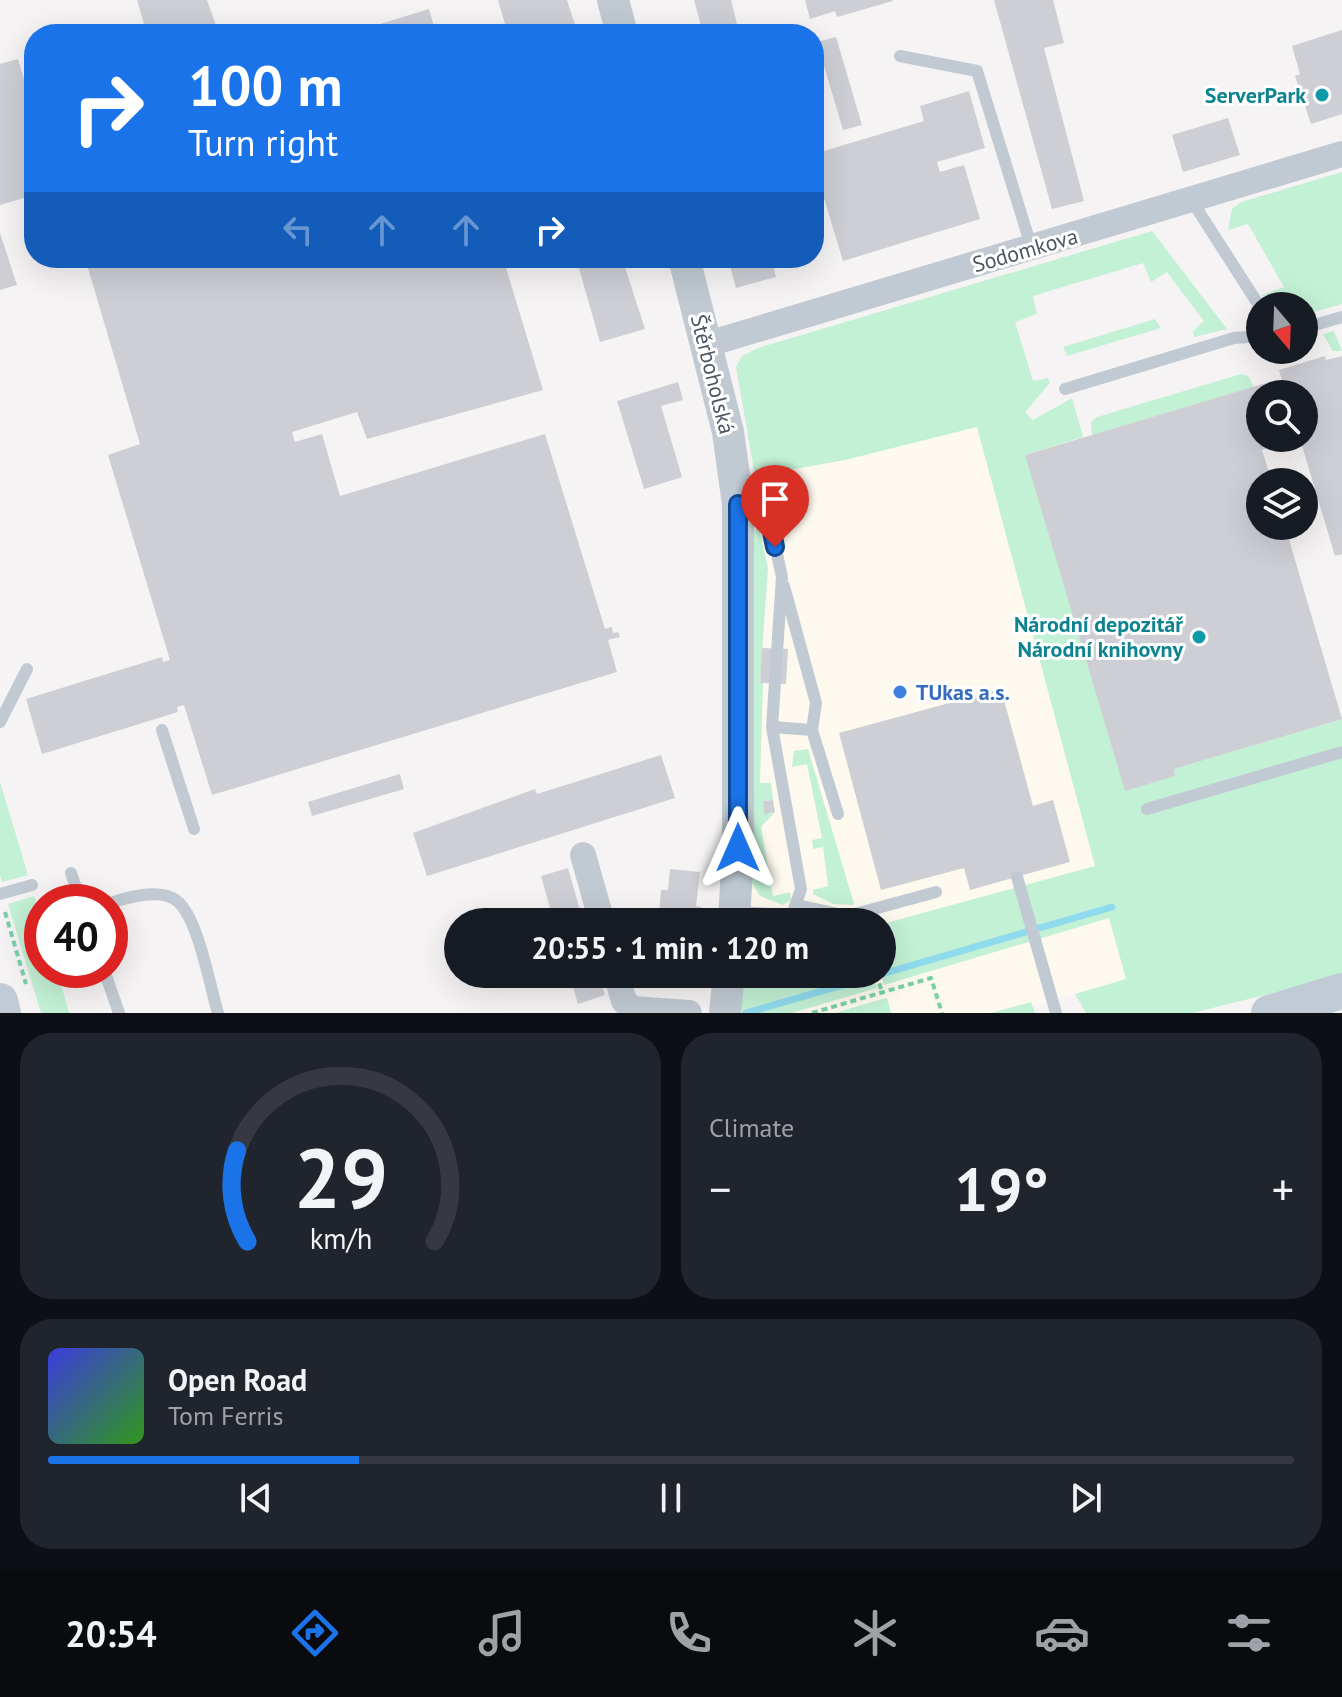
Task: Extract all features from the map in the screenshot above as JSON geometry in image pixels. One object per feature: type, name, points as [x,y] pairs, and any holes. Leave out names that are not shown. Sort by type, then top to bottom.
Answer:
[{"type":"main road","points":[[1269,1013],[1342,991]]},
{"type":"street","points":[[613,0],[619,24]]},
{"type":"street","name":"Sodomkova","points":[[708,344],[1342,154]]},
{"type":"street","name":"Štěrboholská","points":[[687,268],[728,432],[738,504],[734,908]]},
{"type":"street","points":[[583,855],[598,908]]},
{"type":"street","points":[[620,988],[631,1011],[689,1013]]},
{"type":"street","points":[[725,1013],[728,988]]},
{"type":"lane","points":[[900,56],[977,71],[1032,249]]},
{"type":"lane","points":[[1192,201],[1250,292]]},
{"type":"lane","points":[[1318,324],[1342,317]]},
{"type":"lane","points":[[1065,389],[1234,338],[1246,337]]},
{"type":"lane","points":[[738,504],[769,517],[816,703],[812,730],[838,814]]},
{"type":"lane","points":[[782,577],[772,727],[801,889],[796,908]]},
{"type":"lane","points":[[0,722],[27,669]]},
{"type":"lane","points":[[772,727],[812,730]]},
{"type":"lane","points":[[162,730],[194,829]]},
{"type":"lane","points":[[1147,809],[1342,752]]},
{"type":"lane","points":[[71,873],[75,884]]},
{"type":"lane","points":[[1017,877],[1056,1013]]},
{"type":"lane","points":[[0,894],[24,887]]},
{"type":"lane","points":[[797,905],[848,916],[936,892]]},
{"type":"lane","points":[[128,900],[155,895],[177,900],[189,917],[218,1013]]},
{"type":"lane","points":[[110,988],[119,1013]]},
{"type":"path","points":[[4,909],[11,1004]]},
{"type":"path","points":[[812,1013],[931,978],[942,1013]]},
{"type":"path","points":[[881,988],[882,992]]},
{"type":"shaded area","name":"TUkas a.s.","points":[[977,426],[1127,979],[1033,1006],[1031,1002],[991,1013],[891,1013],[886,998],[835,1013],[739,1013],[742,988],[896,988],[896,908],[747,908],[755,476],[845,460]]},
{"type":"green space","points":[[1342,172],[1342,304],[1318,311],[1318,292],[1270,292],[1284,287],[1248,224],[1228,230],[1232,209],[1241,202]]},
{"type":"green space","points":[[1152,231],[1227,329],[1194,337],[1193,331],[1204,321],[1167,272],[1151,282],[1143,263],[1033,296],[1037,314],[1015,322],[1033,381],[1048,378],[1050,383],[1025,412],[1033,420],[1072,398],[1083,437],[1025,455],[1175,776],[1174,769],[1342,719],[1342,976],[1192,1013],[1086,1013],[1075,994],[1126,979],[1109,918],[896,981],[896,920],[1095,866],[977,427],[845,460],[755,476],[736,367],[742,356],[758,348]]},
{"type":"green space","points":[[1155,319],[1161,328],[1067,356],[1063,347]]},
{"type":"green space","points":[[1334,331],[1342,351],[1333,351],[1323,334]]},
{"type":"green space","points":[[1241,374],[1250,380],[1246,380],[1246,389],[1092,435],[1091,422],[1097,417]]},
{"type":"green space","points":[[759,528],[768,568],[760,682],[763,683],[760,783],[771,783],[773,800],[763,801],[764,813],[775,812],[761,827],[773,896],[790,892],[791,900],[783,905],[760,896],[749,879],[752,530]]},
{"type":"green space","points":[[808,749],[853,905],[833,904],[813,894],[813,890],[828,886],[823,847],[813,849],[812,840],[822,838],[807,764],[792,767],[794,751]]},
{"type":"green space","points":[[0,782],[28,875],[2,882],[0,876]]},
{"type":"green space","points":[[24,899],[24,957],[8,904]]},
{"type":"green space","points":[[33,988],[62,988],[69,1013],[41,1013]]},
{"type":"green space","points":[[742,988],[877,988],[792,1013],[739,1013]]},
{"type":"green space","points":[[886,998],[891,1013],[835,1013]]},
{"type":"green space","points":[[1031,1002],[1035,1013],[991,1013]]},
{"type":"building","points":[[137,0],[207,0],[215,24],[144,24]]},
{"type":"building","points":[[498,0],[567,0],[575,24],[505,24]]},
{"type":"building","points":[[694,0],[731,0],[737,24],[701,24]]},
{"type":"building","points":[[805,0],[893,1],[837,17],[835,11],[810,19]]},
{"type":"building","points":[[994,0],[1053,0],[1064,43],[1044,48],[1084,201],[1052,209]]},
{"type":"building","points":[[429,9],[433,24],[380,24]]},
{"type":"building","name":"ServerPark","points":[[1342,30],[1342,114],[1311,124],[1295,76],[1300,74],[1292,46]]},
{"type":"building","points":[[836,37],[862,125],[843,130],[824,66],[824,40]]},
{"type":"building","points":[[18,59],[24,80],[24,198],[0,205],[0,64]]},
{"type":"building","points":[[969,91],[985,148],[937,162],[940,172],[964,165],[980,219],[843,261],[824,198],[824,151],[924,121],[920,106]]},
{"type":"building","points":[[1228,118],[1240,155],[1183,172],[1172,135]]},
{"type":"building","points":[[0,233],[17,285],[0,290]]},
{"type":"building","points":[[88,268],[506,268],[543,390],[367,439],[357,412],[292,432],[295,442],[322,434],[340,496],[545,434],[605,629],[612,627],[613,633],[618,632],[620,637],[608,640],[617,672],[212,795],[184,705],[177,707],[178,712],[42,754],[26,699],[162,657],[163,662],[170,660],[108,455],[140,444]]},
{"type":"building","points":[[579,268],[625,268],[645,329],[600,342]]},
{"type":"building","points":[[731,268],[774,268],[776,277],[736,288]]},
{"type":"building","name":"Národní depozitář Národní knihovny","points":[[1325,356],[1326,360],[1342,356],[1342,554],[1335,556],[1318,499],[1318,468],[1309,468],[1304,452],[1318,452],[1318,380],[1282,380],[1279,370],[1299,364],[1318,364],[1318,358]]},
{"type":"building","points":[[678,382],[683,400],[661,406],[682,477],[644,489],[617,401]]},
{"type":"building","name":"Národní depozitář Národní knihovny","points":[[1246,389],[1246,452],[1263,452],[1268,468],[1246,468],[1246,540],[1289,540],[1342,719],[1174,769],[1175,776],[1125,791],[1025,455]]},
{"type":"building","points":[[762,648],[788,649],[786,684],[760,683]]},
{"type":"building","points":[[1001,689],[1033,806],[1053,800],[1070,862],[970,890],[964,868],[881,890],[839,733]]},
{"type":"building","points":[[661,755],[675,798],[427,876],[413,833],[535,789],[537,794]]},
{"type":"building","points":[[400,774],[404,789],[312,816],[308,802]]},
{"type":"building","points":[[773,800],[775,812],[764,814],[763,801]]},
{"type":"building","points":[[568,868],[579,908],[550,908],[541,876]]},
{"type":"building","points":[[670,869],[700,872],[696,906],[701,908],[660,908],[661,890],[668,890]]},
{"type":"building","points":[[573,988],[603,988],[605,995],[578,1004]]},
{"type":"waterway","points":[[896,970],[1112,907]]},
{"type":"waterway","points":[[746,1013],[833,988]]},
{"type":"place","name":"ServerPark","points":[[1322,95]]},
{"type":"place","name":"Národní depozitář Národní knihovny","points":[[1199,637]]},
{"type":"place","name":"TUkas a.s.","points":[[900,692]]},
{"type":"route","points":[[738,848],[738,504],[769,517],[775,547]]}]
